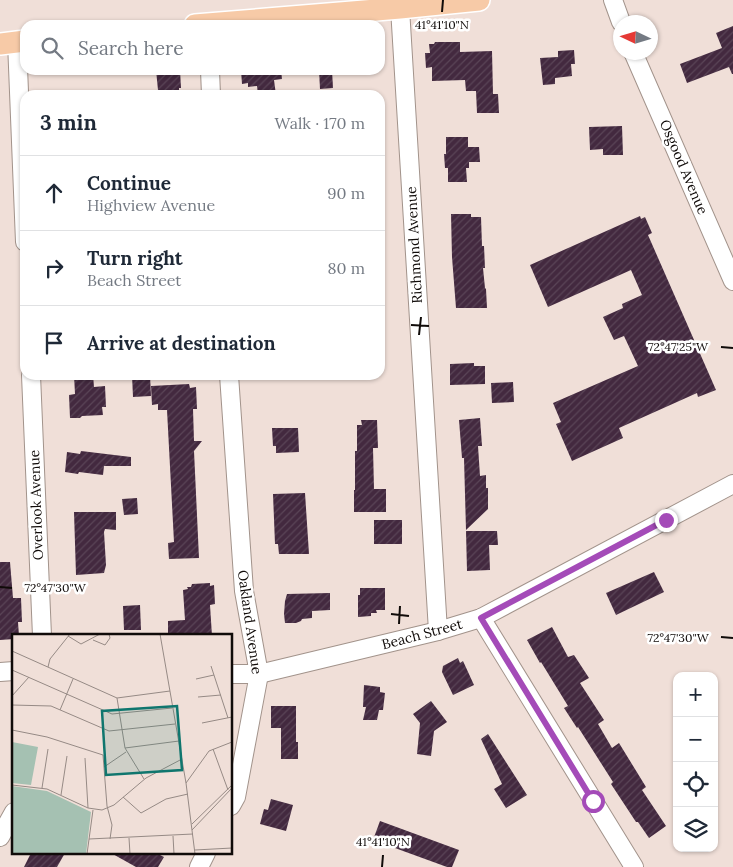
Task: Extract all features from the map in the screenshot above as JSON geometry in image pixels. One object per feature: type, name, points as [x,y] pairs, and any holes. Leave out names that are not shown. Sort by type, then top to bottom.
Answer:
[{"type":"main road","points":[[261,20],[479,0]]},
{"type":"street","points":[[613,0],[618,15]]},
{"type":"street","name":"Richmond Avenue","points":[[400,8],[438,631]]},
{"type":"street","points":[[14,42],[20,151]]},
{"type":"street","name":"Osgood Avenue","points":[[637,60],[733,281]]},
{"type":"street","points":[[210,75],[211,90]]},
{"type":"street","name":"Overlook Avenue","points":[[31,380],[42,634]]},
{"type":"street","name":"Oakland Avenue","points":[[230,380],[244,591],[259,674],[236,797],[232,804]]},
{"type":"street","name":"Beach Street","points":[[232,674],[259,674],[438,631],[481,618],[733,484]]},
{"type":"street","points":[[481,618],[634,867]]},
{"type":"street","points":[[0,837],[12,816]]},
{"type":"street","points":[[199,867],[206,854]]},
{"type":"building","points":[[733,26],[733,74],[729,67],[687,83],[680,64],[722,48],[716,33]]},
{"type":"building","points":[[435,42],[460,42],[460,52],[492,51],[493,94],[498,94],[499,113],[477,113],[476,91],[466,91],[465,80],[432,81],[432,67],[426,68],[425,53],[430,53],[429,44],[434,44]]},
{"type":"building","points":[[574,50],[575,64],[571,64],[572,76],[555,78],[555,84],[543,85],[540,58],[558,57],[558,51]]},
{"type":"building","points":[[156,75],[180,75],[181,88],[179,90],[158,90]]},
{"type":"building","points":[[241,75],[282,75],[282,79],[274,80],[275,90],[257,90],[257,86],[248,87],[248,83],[242,84]]},
{"type":"building","points":[[319,75],[332,75],[333,88],[320,89]]},
{"type":"building","points":[[622,126],[623,155],[603,155],[603,149],[590,150],[589,127]]},
{"type":"building","points":[[446,137],[468,137],[468,147],[479,147],[480,162],[469,162],[469,168],[466,168],[467,182],[448,182],[448,168],[445,168],[444,154],[446,154]]},
{"type":"building","points":[[451,214],[471,214],[471,217],[481,217],[487,308],[456,308]]},
{"type":"building","points":[[640,216],[641,219],[645,217],[652,233],[648,235],[716,390],[698,397],[697,393],[619,428],[623,438],[572,461],[556,424],[561,422],[553,403],[638,366],[624,336],[614,340],[603,317],[623,308],[622,304],[642,295],[631,270],[548,307],[530,265]]},
{"type":"building","points":[[474,363],[474,366],[485,366],[485,384],[450,385],[450,364]]},
{"type":"building","points":[[74,380],[93,380],[94,387],[105,386],[106,407],[102,407],[103,415],[70,418],[69,395],[75,394]]},
{"type":"building","points":[[132,380],[150,380],[151,396],[133,397]]},
{"type":"building","points":[[513,382],[514,402],[492,403],[491,383]]},
{"type":"building","points":[[189,384],[190,388],[196,387],[197,409],[193,409],[194,441],[202,441],[194,451],[199,558],[169,559],[168,543],[174,542],[167,410],[158,410],[158,404],[152,405],[151,386]]},
{"type":"building","points":[[480,418],[482,446],[478,446],[480,476],[486,475],[488,509],[466,530],[464,458],[462,458],[459,420]]},
{"type":"building","points":[[361,420],[377,420],[378,448],[373,448],[374,489],[386,489],[386,512],[354,512],[355,451],[357,451],[357,425],[362,425]]},
{"type":"building","points":[[272,428],[298,428],[299,452],[276,453],[276,446],[273,446]]},
{"type":"building","points":[[81,451],[131,457],[131,466],[104,466],[103,475],[65,472],[67,452],[80,454]]},
{"type":"building","points":[[305,493],[309,554],[279,554],[278,544],[275,544],[273,494]]},
{"type":"building","points":[[137,498],[138,514],[124,515],[122,499]]},
{"type":"building","points":[[74,512],[116,512],[116,530],[105,529],[104,532],[106,565],[104,573],[76,575]]},
{"type":"building","points":[[374,520],[402,520],[402,544],[374,544]]},
{"type":"building","points":[[466,531],[497,531],[498,545],[489,545],[490,570],[467,571]]},
{"type":"building","points":[[0,562],[10,562],[13,598],[21,598],[22,622],[18,622],[19,634],[12,634],[12,639],[0,640]]},
{"type":"building","points":[[654,572],[664,592],[616,615],[606,593]]},
{"type":"building","points":[[210,583],[210,586],[214,585],[215,604],[210,605],[212,634],[168,634],[168,621],[185,620],[183,590],[191,587],[192,584]]},
{"type":"building","points":[[360,588],[385,588],[385,610],[376,610],[377,613],[371,613],[371,616],[358,617],[358,595],[360,595]]},
{"type":"building","points":[[330,593],[330,610],[312,611],[312,618],[302,619],[296,623],[285,623],[284,614],[287,594]]},
{"type":"building","points":[[140,605],[141,630],[124,630],[123,606]]},
{"type":"building","points":[[552,627],[568,657],[574,655],[589,678],[580,683],[604,720],[598,724],[612,748],[619,743],[646,787],[642,790],[666,826],[649,838],[611,784],[613,782],[564,708],[568,706],[527,640]]},
{"type":"building","points":[[458,658],[460,663],[463,661],[474,685],[453,695],[442,672],[443,666]]},
{"type":"building","points":[[364,685],[380,687],[380,692],[385,693],[383,710],[379,710],[377,720],[363,720],[366,707],[363,707]]},
{"type":"building","points":[[431,701],[447,722],[434,731],[431,756],[417,754],[420,723],[413,714]]},
{"type":"building","points":[[271,706],[296,706],[298,759],[281,759],[281,728],[271,728]]},
{"type":"building","points":[[488,734],[527,795],[506,808],[494,789],[502,784],[481,739]]},
{"type":"building","points":[[271,799],[293,805],[286,831],[260,824],[264,809],[268,810]]},
{"type":"building","points":[[380,821],[459,850],[452,867],[447,867],[373,840]]},
{"type":"building","points":[[30,854],[64,854],[57,867],[24,867]]},
{"type":"building","points":[[113,854],[158,854],[164,857],[158,867],[136,867]]},
{"type":"route","points":[[593,801],[481,618],[666,520]]}]
